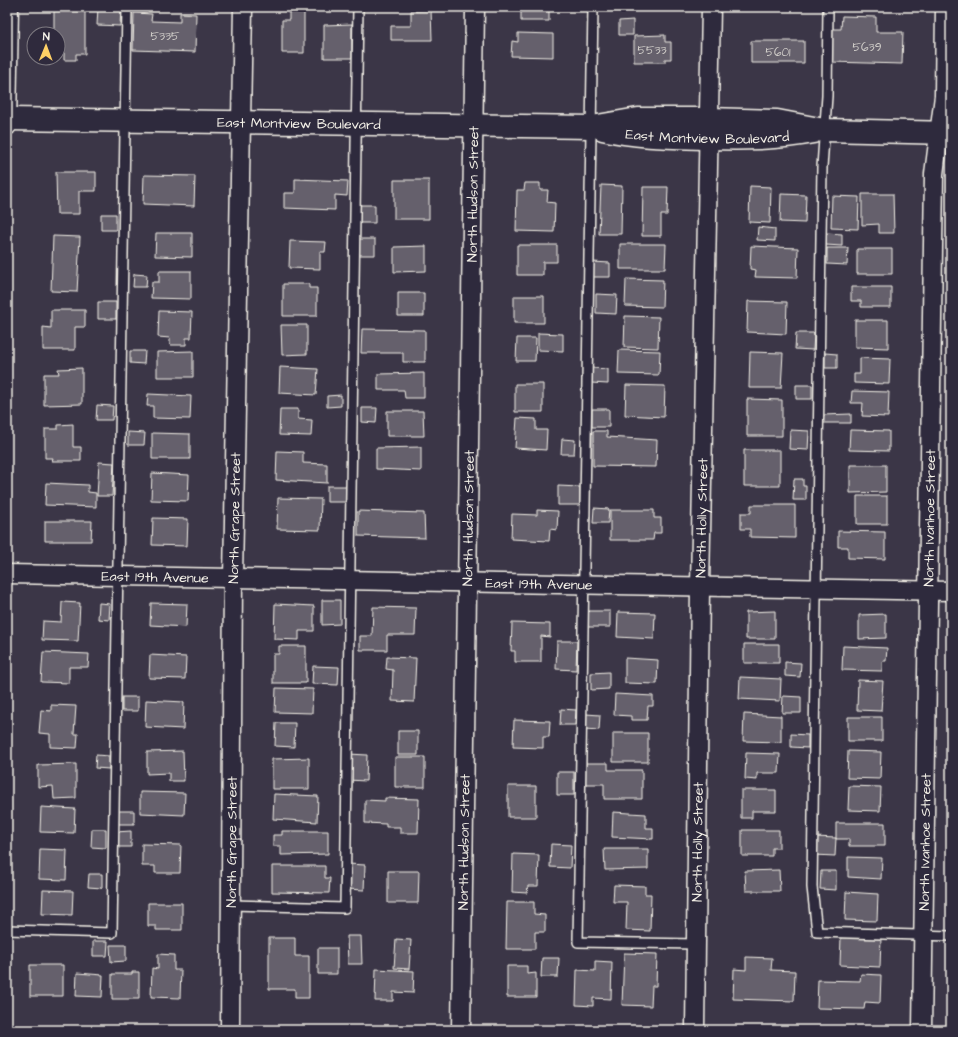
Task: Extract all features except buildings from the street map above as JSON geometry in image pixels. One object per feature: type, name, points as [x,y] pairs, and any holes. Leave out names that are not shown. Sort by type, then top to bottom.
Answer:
[{"type":"street","points":[[7,126],[9,7]]},
{"type":"street","name":"North Grape Street","points":[[230,1030],[233,578],[243,7]]},
{"type":"street","name":"North Hudson Street","points":[[461,1030],[476,7]]},
{"type":"street","name":"North Holly Street","points":[[695,1030],[700,587],[711,7]]},
{"type":"street","name":"North Ivanhoe Street","points":[[922,1030],[934,174],[945,133],[945,7]]},
{"type":"street","name":"East Montview Boulevard","points":[[7,119],[592,127],[638,119],[778,138],[824,130],[945,133]]},
{"type":"street","name":"East 19th Avenue","points":[[7,574],[951,591]]},
{"type":"lane","points":[[7,930],[112,932],[119,576],[127,7]]},
{"type":"lane","points":[[231,906],[344,908],[358,7]]},
{"type":"lane","points":[[592,7],[592,127],[578,942],[696,944]]},
{"type":"lane","points":[[828,7],[822,167],[812,886],[818,932],[951,936]]}]
